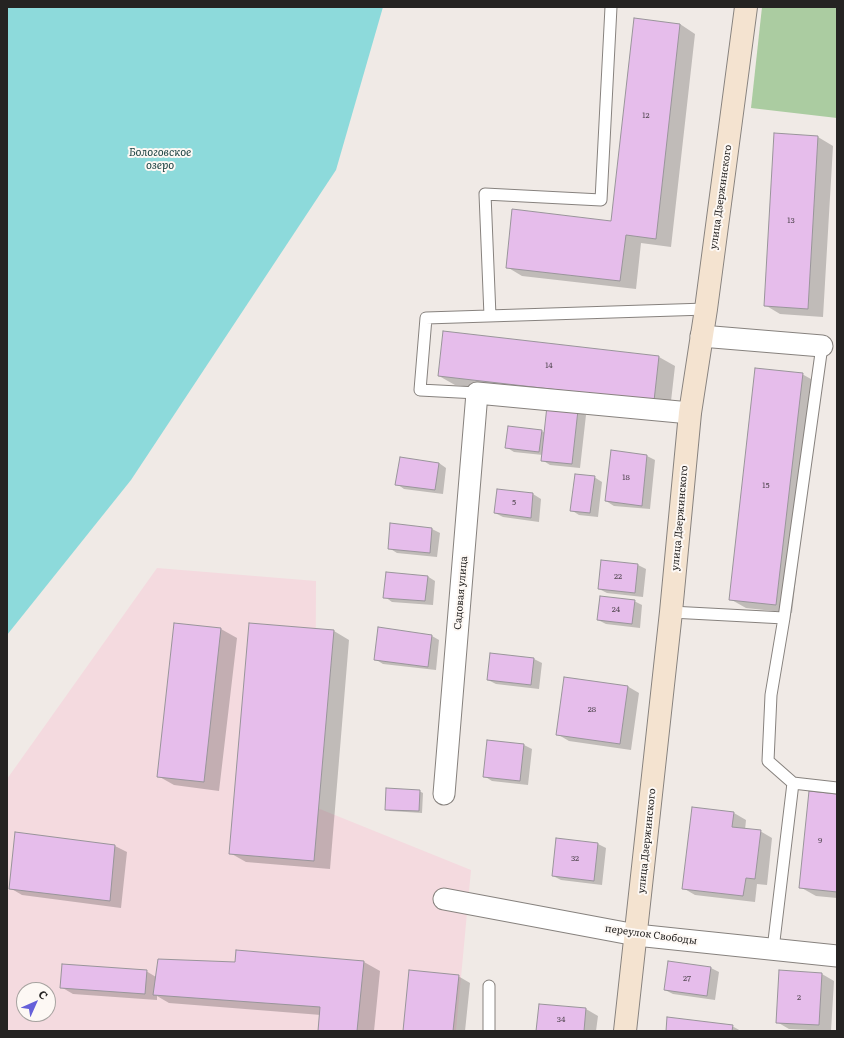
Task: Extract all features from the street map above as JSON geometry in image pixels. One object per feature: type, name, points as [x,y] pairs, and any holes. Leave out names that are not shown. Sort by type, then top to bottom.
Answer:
[{"type":"main road","name":"улица Дзержинского","points":[[625,1031],[672,612],[690,413],[706,309],[746,7]]},
{"type":"street","points":[[701,336],[822,346]]},
{"type":"street","points":[[477,393],[690,413]]},
{"type":"street","name":"Садовая улица","points":[[444,794],[477,393]]},
{"type":"street","name":"переулок Свободы","points":[[444,899],[636,935],[837,956]]},
{"type":"lane","points":[[490,316],[484,194],[601,200],[611,7]]},
{"type":"lane","points":[[477,393],[420,390],[426,318],[706,309]]},
{"type":"lane","points":[[822,346],[784,618],[771,695],[768,761],[793,783],[837,788]]},
{"type":"lane","points":[[672,612],[784,618]]},
{"type":"lane","points":[[773,949],[793,783]]},
{"type":"lane","points":[[489,986],[489,1031]]},
{"type":"shaded area","points":[[157,568],[316,581],[315,807],[471,870],[456,1031],[7,1031],[7,779]]},
{"type":"green space","points":[[762,7],[837,7],[837,118],[751,108]]},
{"type":"water","name":"Бологовское озеро","points":[[7,7],[383,7],[336,170],[131,480],[7,635]]},
{"type":"building","points":[[634,18],[680,24],[656,239],[626,235],[620,281],[506,268],[512,209],[611,221]]},
{"type":"building","points":[[774,133],[818,136],[808,309],[764,306]]},
{"type":"building","points":[[443,331],[659,356],[654,401],[438,376]]},
{"type":"building","points":[[755,368],[803,373],[776,605],[729,600]]},
{"type":"building","points":[[547,406],[578,410],[572,464],[541,461]]},
{"type":"building","points":[[508,426],[542,430],[539,452],[505,448]]},
{"type":"building","points":[[611,450],[647,455],[642,506],[605,501]]},
{"type":"building","points":[[400,457],[439,463],[435,490],[395,485]]},
{"type":"building","points":[[575,474],[595,476],[590,513],[570,511]]},
{"type":"building","points":[[497,489],[533,493],[531,518],[494,513]]},
{"type":"building","points":[[390,523],[432,528],[430,553],[388,549]]},
{"type":"building","points":[[601,560],[638,564],[635,593],[598,589]]},
{"type":"building","points":[[386,572],[428,576],[425,601],[383,598]]},
{"type":"building","points":[[600,596],[635,600],[632,624],[597,620]]},
{"type":"building","points":[[174,623],[221,628],[204,782],[157,777]]},
{"type":"building","points":[[249,623],[334,630],[314,861],[229,854]]},
{"type":"building","points":[[378,627],[432,635],[428,667],[374,660]]},
{"type":"building","points":[[490,653],[534,658],[531,685],[487,680]]},
{"type":"building","points":[[564,677],[628,686],[620,744],[556,735]]},
{"type":"building","points":[[487,740],[524,744],[520,781],[483,777]]},
{"type":"building","points":[[386,788],[420,790],[419,811],[385,810]]},
{"type":"building","points":[[809,791],[837,794],[837,892],[799,888]]},
{"type":"building","points":[[692,807],[734,812],[732,827],[761,830],[755,879],[746,878],[743,896],[682,889]]},
{"type":"building","points":[[15,832],[115,845],[110,901],[9,889]]},
{"type":"building","points":[[556,838],[598,843],[594,881],[552,876]]},
{"type":"building","points":[[236,950],[364,961],[357,1031],[318,1031],[320,1007],[153,995],[158,959],[235,962]]},
{"type":"building","points":[[668,961],[711,967],[707,996],[664,990]]},
{"type":"building","points":[[62,964],[147,970],[145,994],[60,988]]},
{"type":"building","points":[[409,970],[459,975],[453,1031],[403,1031]]},
{"type":"building","points":[[779,970],[822,973],[819,1025],[776,1023]]},
{"type":"building","points":[[539,1004],[586,1008],[584,1031],[536,1031]]},
{"type":"building","points":[[667,1017],[733,1025],[732,1031],[666,1031]]}]
